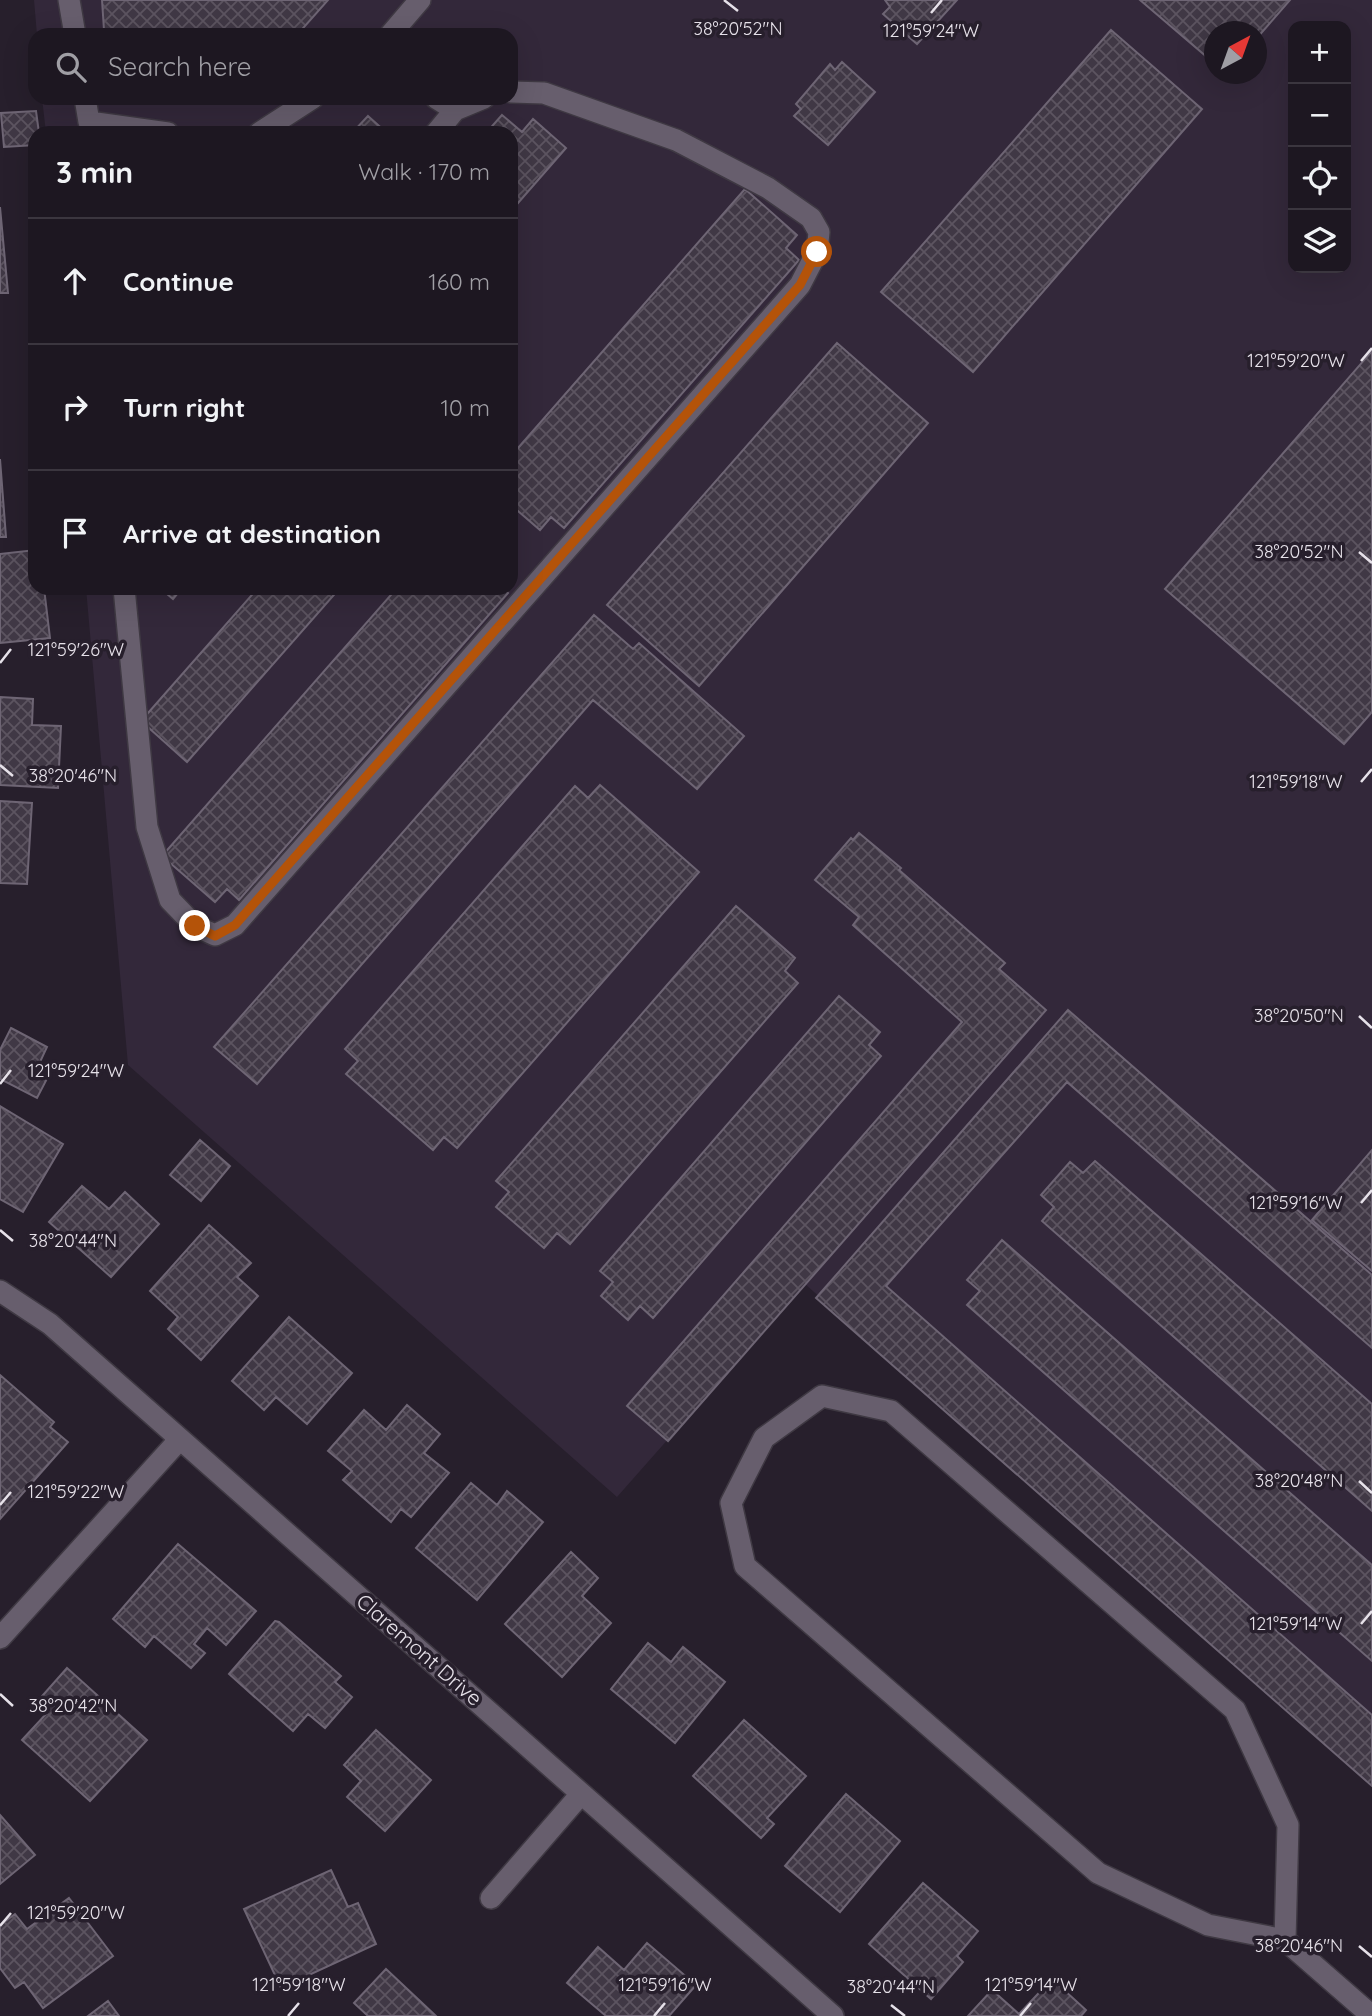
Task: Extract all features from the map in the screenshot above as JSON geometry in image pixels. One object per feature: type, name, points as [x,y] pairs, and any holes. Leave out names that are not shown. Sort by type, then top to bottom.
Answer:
[{"type":"street","points":[[69,0],[74,28]]},
{"type":"street","points":[[396,28],[420,0]]},
{"type":"street","points":[[125,595],[147,827],[170,900],[195,926],[215,936],[235,925],[800,285],[817,252],[819,232],[811,218],[768,188],[676,141],[544,93],[518,92]]},
{"type":"street","points":[[86,105],[89,122],[118,126]]},
{"type":"street","points":[[270,126],[302,105]]},
{"type":"street","points":[[447,105],[455,110]]},
{"type":"street","points":[[442,126],[455,110],[467,105]]},
{"type":"street","name":"Claremont Drive","points":[[0,1291],[50,1324],[833,2016]]},
{"type":"street","points":[[1285,1940],[1288,1825],[1235,1710],[891,1411],[822,1396],[764,1438],[732,1503],[745,1566],[1098,1873],[1208,1925],[1285,1940],[1372,2016]]},
{"type":"street","points":[[0,1638],[180,1439]]},
{"type":"street","points":[[491,1898],[581,1794]]},
{"type":"shaded area","points":[[34,0],[1372,0],[1372,1785],[805,1284],[617,1497],[128,1065],[87,595],[518,595],[518,126],[45,126],[43,105],[518,105],[518,28],[36,28]]},
{"type":"building","points":[[102,0],[328,0],[303,28],[104,28]]},
{"type":"building","points":[[885,0],[957,0],[917,44],[883,14],[890,7]]},
{"type":"building","points":[[1140,0],[1290,0],[1267,26],[1267,21],[1204,21],[1204,54]]},
{"type":"building","points":[[1111,30],[1202,109],[973,372],[881,292]]},
{"type":"building","points":[[842,62],[875,92],[828,145],[794,116],[801,109],[796,104],[830,64],[835,70]]},
{"type":"building","points":[[36,111],[38,126],[28,126],[28,145],[4,147],[1,113]]},
{"type":"building","points":[[502,115],[515,126],[492,126]]},
{"type":"building","points":[[368,116],[379,126],[359,126]]},
{"type":"building","points":[[533,119],[566,148],[518,203],[518,129],[522,132]]},
{"type":"building","points":[[745,189],[797,235],[786,248],[799,260],[564,528],[551,517],[540,530],[518,511],[518,448]]},
{"type":"building","points":[[0,207],[8,293],[0,293]]},
{"type":"building","points":[[837,343],[928,423],[699,686],[607,605]]},
{"type":"building","points":[[1372,351],[1372,712],[1344,744],[1165,589]]},
{"type":"building","points":[[0,459],[6,537],[0,537]]},
{"type":"building","points":[[28,551],[28,595],[45,595],[50,638],[0,643],[0,554]]},
{"type":"building","points":[[252,595],[334,595],[187,762],[141,721]]},
{"type":"building","points":[[391,595],[506,595],[239,900],[227,889],[215,902],[162,856]]},
{"type":"building","points":[[594,615],[633,649],[639,643],[744,736],[697,789],[593,700],[257,1084],[214,1047]]},
{"type":"building","points":[[0,697],[33,699],[32,725],[61,726],[58,788],[0,785]]},
{"type":"building","points":[[600,785],[699,872],[457,1148],[444,1137],[433,1150],[346,1074],[358,1061],[345,1049],[575,786],[588,798]]},
{"type":"building","points":[[0,801],[32,803],[27,884],[0,883]]},
{"type":"building","points":[[859,833],[1005,963],[999,969],[1046,1010],[668,1441],[627,1406],[962,1022],[853,925],[859,917],[815,880],[851,838],[853,840]]},
{"type":"building","points":[[736,906],[795,958],[785,971],[798,983],[570,1244],[557,1233],[544,1248],[496,1207],[509,1192],[496,1181]]},
{"type":"building","points":[[839,996],[880,1032],[869,1045],[881,1056],[653,1318],[640,1306],[628,1320],[601,1296],[613,1282],[600,1271]]},
{"type":"building","points":[[1068,1010],[1372,1275],[1372,1348],[1067,1082],[886,1286],[1372,1715],[1372,1786],[816,1298]]},
{"type":"building","points":[[11,1028],[47,1047],[39,1064],[51,1071],[37,1098],[0,1079],[0,1050]]},
{"type":"building","points":[[0,1106],[63,1144],[23,1212],[0,1199]]},
{"type":"building","points":[[200,1140],[230,1166],[201,1201],[170,1175]]},
{"type":"building","points":[[1372,1150],[1372,1271],[1312,1220]]},
{"type":"building","points":[[1095,1161],[1372,1404],[1372,1511],[1042,1221],[1054,1207],[1041,1195],[1070,1162],[1083,1173]]},
{"type":"building","points":[[82,1186],[109,1209],[125,1192],[159,1224],[111,1277],[49,1222]]},
{"type":"building","points":[[209,1225],[251,1263],[237,1277],[258,1296],[201,1360],[168,1329],[178,1317],[150,1291]]},
{"type":"building","points":[[1002,1240],[1372,1565],[1372,1661],[967,1305],[980,1291],[967,1280]]},
{"type":"building","points":[[289,1317],[352,1373],[307,1424],[276,1397],[264,1410],[232,1381]]},
{"type":"building","points":[[0,1375],[54,1422],[50,1427],[68,1442],[0,1519]]},
{"type":"building","points":[[407,1405],[440,1434],[424,1453],[449,1473],[411,1517],[401,1509],[391,1522],[343,1480],[352,1471],[328,1451],[364,1410],[386,1430]]},
{"type":"building","points":[[471,1483],[497,1505],[507,1491],[543,1522],[477,1600],[416,1548]]},
{"type":"building","points":[[178,1544],[256,1611],[226,1645],[207,1628],[194,1644],[205,1653],[191,1668],[154,1636],[145,1647],[113,1619]]},
{"type":"building","points":[[571,1552],[598,1578],[582,1596],[611,1623],[562,1677],[505,1624]]},
{"type":"building","points":[[275,1621],[341,1676],[335,1682],[352,1697],[325,1728],[308,1714],[293,1731],[229,1674]]},
{"type":"building","points":[[648,1643],[671,1662],[683,1647],[725,1682],[675,1743],[611,1689]]},
{"type":"building","points":[[67,1668],[147,1740],[90,1801],[22,1740],[47,1713],[36,1703]]},
{"type":"building","points":[[744,1720],[806,1776],[767,1818],[774,1824],[761,1838],[693,1776]]},
{"type":"building","points":[[376,1730],[431,1780],[385,1831],[347,1797],[361,1781],[344,1765]]},
{"type":"building","points":[[846,1794],[900,1841],[840,1912],[785,1866]]},
{"type":"building","points":[[0,1815],[35,1855],[0,1884]]},
{"type":"building","points":[[331,1870],[348,1907],[358,1903],[376,1944],[281,1988],[244,1909]]},
{"type":"building","points":[[923,1883],[978,1931],[957,1956],[963,1962],[931,1999],[869,1944]]},
{"type":"building","points":[[69,1898],[113,1956],[43,2008],[24,1982],[15,1988],[0,1968],[0,1925],[15,1914],[27,1929]]},
{"type":"building","points":[[647,1943],[696,1985],[669,2016],[606,2016],[567,1983],[598,1947],[624,1970]]},
{"type":"building","points":[[386,1969],[436,2016],[368,2016],[354,2003]]},
{"type":"building","points":[[1052,1979],[1086,2010],[1081,2016],[968,2016],[992,1990],[1019,2014]]},
{"type":"building","points":[[108,2001],[119,2016],[88,2016]]},
{"type":"route","points":[[195,926],[215,936],[235,925],[800,285],[817,252]]}]
